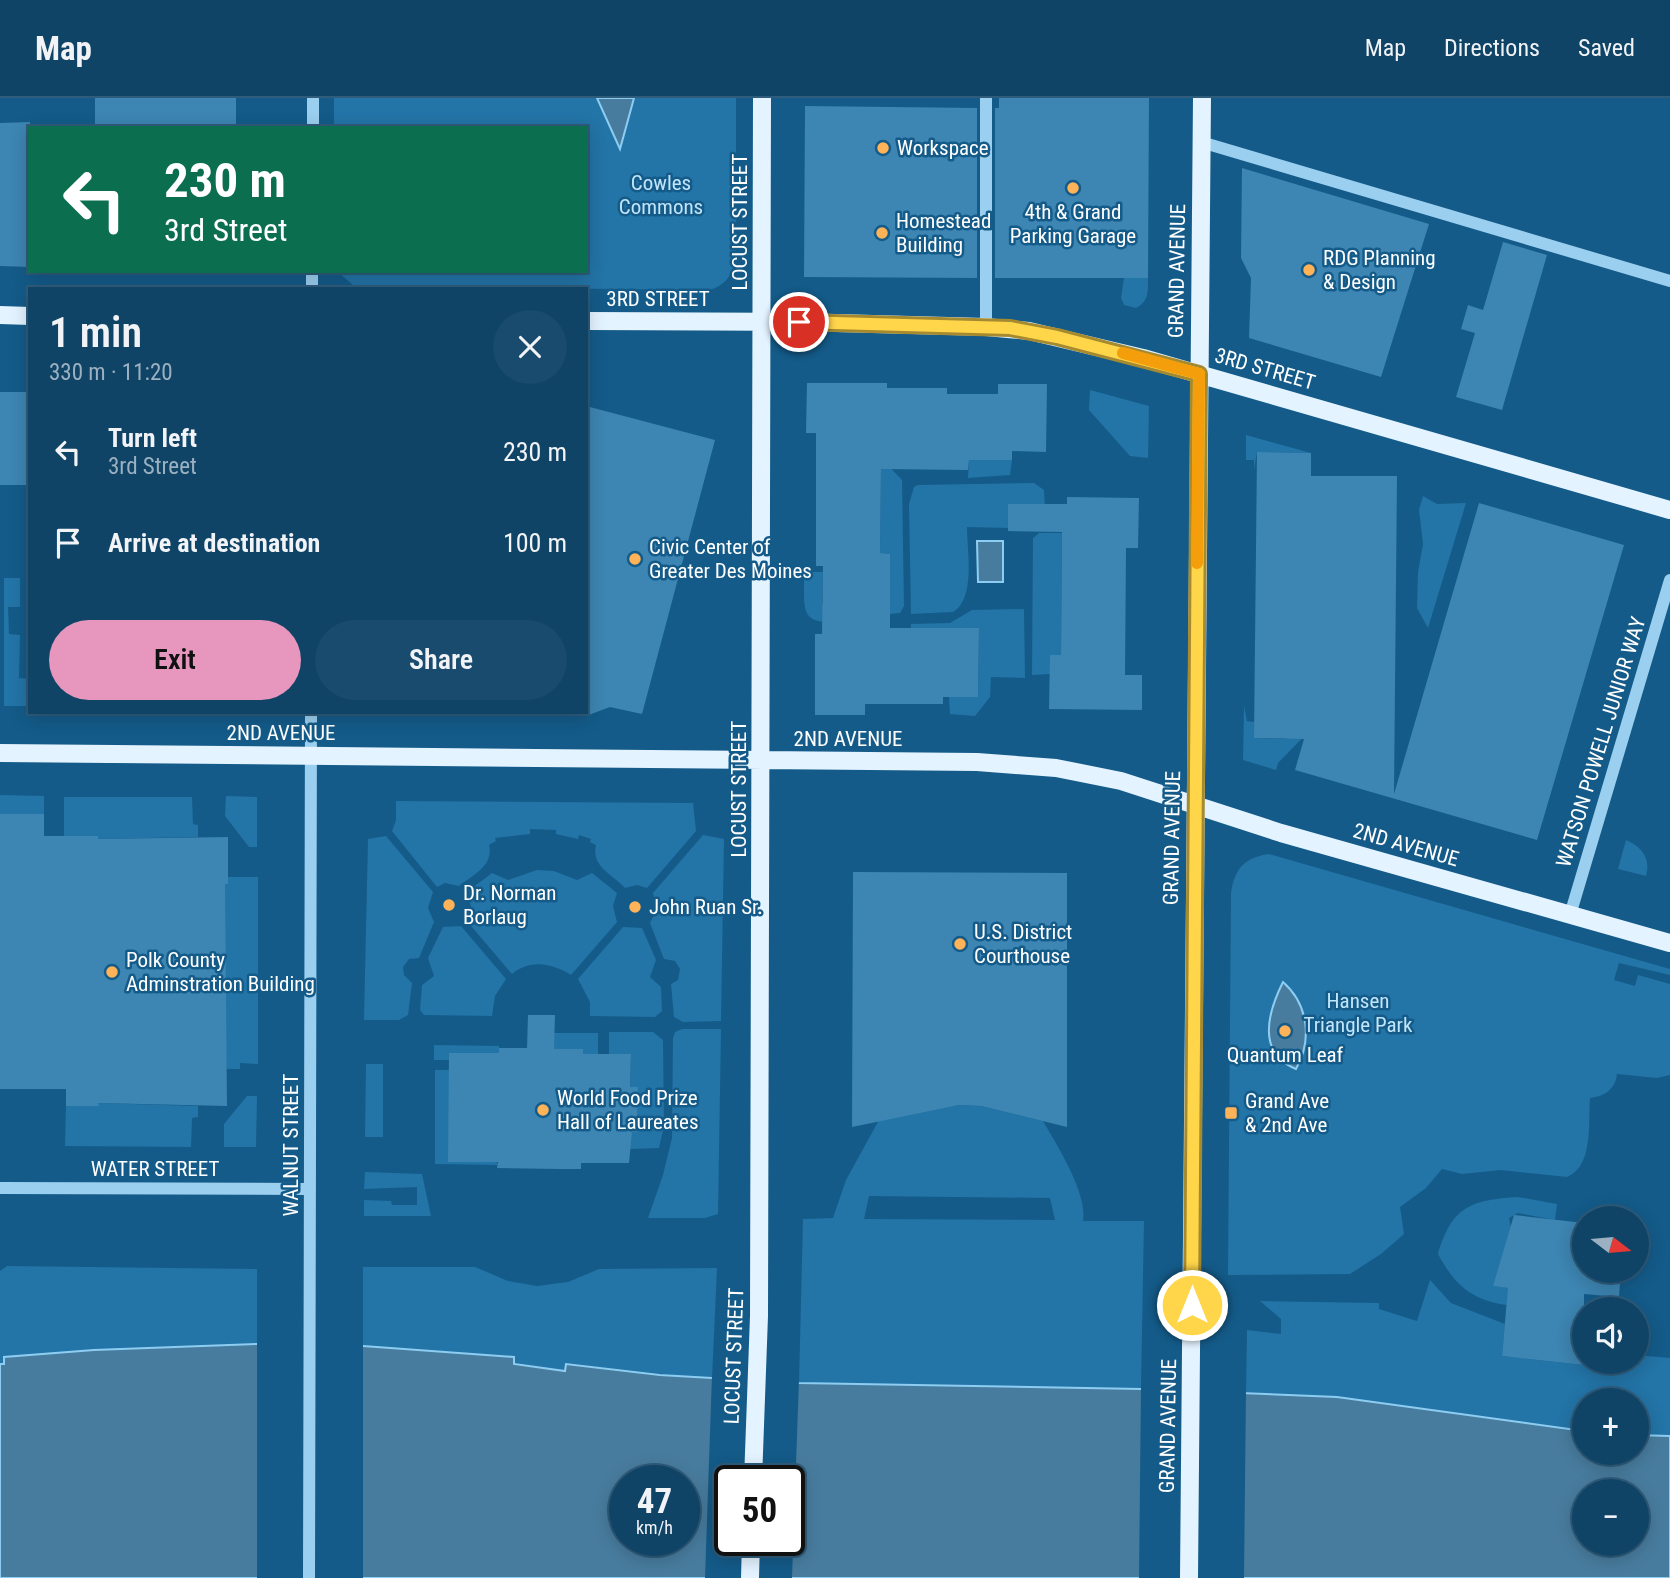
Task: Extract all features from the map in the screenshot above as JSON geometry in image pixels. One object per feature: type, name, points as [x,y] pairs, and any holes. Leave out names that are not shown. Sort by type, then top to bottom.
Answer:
[{"type":"main road","name":"LOCUST STREET","points":[[754,1465],[759,1316],[762,98]]},
{"type":"main road","name":"GRAND AVENUE","points":[[1189,1578],[1202,98]]},
{"type":"main road","points":[[0,315],[28,316]]},
{"type":"main road","name":"3RD STREET","points":[[588,321],[986,327],[1057,337],[1199,374],[1670,510]]},
{"type":"main road","name":"2ND AVENUE","points":[[0,753],[1013,763],[1111,779],[1306,841],[1670,943]]},
{"type":"main road","points":[[750,1578],[751,1556]]},
{"type":"street","points":[[313,98],[313,126]]},
{"type":"street","points":[[986,98],[986,327]]},
{"type":"street","points":[[1202,142],[1670,281]]},
{"type":"street","name":"WATSON POWELL JUNIOR WAY","points":[[1570,915],[1670,580]]},
{"type":"street","name":"WALNUT STREET","points":[[309,1578],[312,714]]},
{"type":"street","name":"WATER STREET","points":[[0,1188],[310,1189]]},
{"type":"green space","name":"Cowles Commons","points":[[334,98],[736,98],[736,262],[730,276],[710,290],[354,286],[339,273],[588,273],[588,126],[334,126]]},
{"type":"green space","points":[[1124,278],[1148,278],[1146,299],[1136,308],[1124,305],[1121,298]]},
{"type":"green space","points":[[1090,390],[1149,406],[1148,458],[1130,456],[1089,410]]},
{"type":"green space","points":[[1246,435],[1311,453],[1257,452],[1254,470],[1254,460],[1246,460]]},
{"type":"green space","points":[[881,458],[902,480],[904,606],[900,613],[890,614],[890,554],[880,553]]},
{"type":"green space","points":[[969,460],[1012,460],[1010,475],[968,478]]},
{"type":"green space","points":[[1034,483],[1044,490],[1045,509],[1008,505],[1008,528],[967,527],[968,585],[960,606],[953,612],[911,614],[909,504],[914,487]]},
{"type":"green space","points":[[1423,496],[1437,504],[1466,503],[1428,628],[1417,608],[1418,572],[1423,544],[1419,510]]},
{"type":"green space","points":[[1039,533],[1062,533],[1061,655],[1050,655],[1050,674],[1032,675],[1033,538]]},
{"type":"green space","points":[[808,572],[823,572],[822,604],[862,604],[845,623],[820,621],[808,615],[804,601],[804,576]]},
{"type":"green space","points":[[4,578],[20,578],[20,607],[8,607],[9,634],[20,635],[19,678],[28,679],[28,706],[4,706]]},
{"type":"green space","points":[[1024,609],[1025,678],[991,677],[990,697],[975,716],[950,714],[949,697],[978,697],[979,629],[911,638],[911,624],[950,623],[972,610]]},
{"type":"green space","points":[[1244,706],[1247,721],[1254,722],[1255,738],[1286,739],[1317,723],[1278,763],[1276,770],[1243,760]]},
{"type":"green space","points":[[0,795],[44,796],[44,814],[0,814]]},
{"type":"green space","points":[[226,796],[257,797],[257,847],[249,847],[225,816]]},
{"type":"green space","points":[[64,797],[192,797],[193,824],[198,825],[198,837],[98,839],[98,836],[64,836]]},
{"type":"green space","points":[[396,801],[693,803],[696,831],[647,888],[637,885],[625,888],[609,874],[600,865],[595,853],[596,845],[590,842],[591,839],[579,835],[578,839],[556,834],[556,830],[530,829],[530,834],[495,838],[496,841],[489,845],[488,859],[476,874],[459,886],[445,883],[437,887],[392,831],[396,820]]},
{"type":"green space","points":[[703,835],[724,839],[721,1021],[683,1022],[674,1017],[671,984],[678,980],[680,969],[675,961],[664,959],[650,923],[657,909],[653,893]]},
{"type":"green space","points":[[386,836],[433,892],[428,908],[434,922],[419,958],[409,959],[403,967],[404,975],[412,983],[408,1015],[399,1020],[364,1020],[368,839]]},
{"type":"green space","points":[[1626,840],[1644,854],[1646,876],[1618,869]]},
{"type":"green space","name":"Hansen Triangle Park","points":[[1269,854],[1670,969],[1670,975],[1619,963],[1614,980],[1635,986],[1638,975],[1670,984],[1670,1075],[1657,1078],[1617,1074],[1608,1091],[1590,1098],[1586,1153],[1576,1171],[1567,1177],[1501,1170],[1462,1174],[1442,1169],[1426,1188],[1400,1207],[1404,1234],[1381,1254],[1350,1274],[1228,1275],[1231,893],[1235,877],[1242,866],[1253,858]]},
{"type":"green space","points":[[537,870],[554,871],[577,880],[592,873],[617,893],[613,906],[617,922],[571,975],[541,964],[526,966],[512,974],[466,920],[471,906],[467,892],[492,873],[508,880]]},
{"type":"green space","points":[[228,877],[258,877],[258,1064],[240,1063],[240,1069],[227,1069],[225,1059],[225,884],[228,884]]},
{"type":"green space","points":[[461,926],[506,979],[495,996],[492,1016],[424,1015],[420,1010],[422,985],[434,976],[428,958],[443,927]]},
{"type":"green space","points":[[623,927],[642,928],[656,960],[650,977],[661,987],[662,1011],[655,1017],[590,1016],[590,1002],[578,979]]},
{"type":"green space","points":[[682,1029],[721,1029],[718,1214],[705,1218],[648,1218],[672,1138],[673,1038],[675,1032]]},
{"type":"green space","points":[[609,1032],[653,1032],[663,1040],[664,1126],[659,1148],[630,1149],[630,1132],[637,1132],[638,1088],[630,1087],[631,1054],[609,1054]]},
{"type":"green space","points":[[554,1033],[598,1033],[598,1054],[583,1054],[583,1049],[554,1049]]},
{"type":"green space","points":[[434,1045],[499,1046],[499,1053],[450,1053],[449,1060],[434,1060]]},
{"type":"green space","points":[[366,1064],[383,1064],[383,1137],[365,1137]]},
{"type":"green space","points":[[435,1070],[449,1070],[498,1165],[435,1164]]},
{"type":"green space","points":[[247,1096],[257,1096],[256,1147],[224,1147],[224,1124]]},
{"type":"green space","points":[[98,1103],[198,1106],[198,1117],[192,1118],[191,1147],[65,1146],[66,1106],[98,1106]]},
{"type":"green space","points":[[959,1105],[981,1106],[1043,1121],[1076,1184],[1081,1197],[1083,1221],[1144,1221],[1141,1389],[799,1383],[803,1219],[833,1218],[846,1180],[879,1120]],"holes":[[[869,1196],[1050,1198],[1055,1220],[864,1219]]]},
{"type":"green space","points":[[365,1172],[422,1174],[431,1216],[364,1216],[364,1200],[391,1201],[392,1205],[417,1205],[417,1187],[364,1189]]},
{"type":"green space","points":[[1518,1197],[1557,1204],[1555,1220],[1518,1213],[1509,1218],[1511,1228],[1494,1286],[1509,1288],[1507,1305],[1494,1303],[1465,1289],[1438,1254],[1450,1225],[1466,1209],[1488,1200]]},
{"type":"green space","points":[[7,1266],[257,1269],[257,1344],[94,1350],[5,1357],[4,1364],[0,1364],[0,1271]]},
{"type":"green space","points":[[363,1267],[475,1267],[508,1281],[537,1286],[568,1282],[599,1269],[717,1268],[712,1379],[566,1364],[565,1371],[513,1364],[513,1357],[363,1346]]},
{"type":"green space","points":[[1430,1280],[1451,1303],[1505,1324],[1502,1356],[1572,1364],[1572,1374],[1649,1374],[1649,1356],[1670,1358],[1670,1436],[1649,1435],[1649,1388],[1572,1388],[1572,1429],[1337,1397],[1246,1394],[1247,1330],[1281,1334],[1281,1319],[1260,1301],[1379,1303],[1379,1309],[1417,1321]]},
{"type":"shaded area","points":[[597,98],[634,98],[620,149]]},
{"type":"shaded area","points":[[977,541],[1003,541],[1003,582],[978,582]]},
{"type":"shaded area","points":[[1283,982],[1298,1001],[1305,1024],[1304,1047],[1296,1069],[1283,1062],[1270,1042],[1270,1018]]},
{"type":"shaded area","points":[[257,1344],[363,1346],[514,1357],[514,1364],[565,1371],[566,1364],[660,1375],[799,1383],[1141,1389],[1337,1397],[1572,1429],[1572,1465],[1649,1465],[1649,1435],[1670,1436],[1670,1578],[0,1578],[0,1364],[4,1364],[4,1357],[94,1350]]},
{"type":"pier","points":[[257,1341],[363,1343],[363,1578],[257,1578]]},
{"type":"pier","points":[[712,1375],[799,1379],[796,1465],[714,1465],[714,1556],[793,1556],[792,1578],[705,1578]]},
{"type":"pier","points":[[1141,1385],[1246,1390],[1244,1578],[1139,1578]]},
{"type":"building","points":[[95,98],[236,98],[236,126],[95,126]]},
{"type":"building","name":"4th & Grand Parking Garage","points":[[999,98],[1149,98],[1148,278],[995,278],[995,108],[999,108]]},
{"type":"building","points":[[805,106],[977,108],[977,278],[804,277]]},
{"type":"building","points":[[30,122],[28,267],[0,266],[0,123]]},
{"type":"building","name":"RDG Planning & Design","points":[[1242,168],[1429,224],[1381,377],[1249,338],[1251,278],[1241,258]]},
{"type":"building","points":[[1503,242],[1547,255],[1502,410],[1456,397],[1475,333],[1461,329],[1468,305],[1483,310]]},
{"type":"building","points":[[807,383],[887,383],[887,388],[947,388],[947,394],[998,394],[998,384],[1047,384],[1046,452],[1012,451],[1012,460],[969,460],[968,470],[881,469],[880,553],[890,554],[890,628],[979,628],[978,697],[943,697],[943,704],[865,704],[865,715],[815,715],[815,634],[822,634],[823,566],[816,566],[816,433],[806,433]]},
{"type":"building","points":[[0,392],[28,392],[28,485],[0,485]]},
{"type":"building","name":"Civic Center of Greater Des Moines","points":[[588,407],[715,440],[642,714],[610,707],[586,716]]},
{"type":"building","points":[[1257,452],[1311,453],[1311,476],[1397,476],[1394,794],[1479,503],[1624,545],[1537,840],[1295,770],[1304,739],[1254,738]]},
{"type":"building","points":[[1067,497],[1139,498],[1138,548],[1126,548],[1125,675],[1142,675],[1142,710],[1049,709],[1050,655],[1061,655],[1062,532],[1008,531],[1008,504],[1067,504]]},
{"type":"building","name":"Polk County Adminstration Building","points":[[0,814],[44,814],[44,836],[98,836],[98,839],[228,837],[228,884],[225,884],[227,1106],[98,1103],[99,1106],[66,1106],[66,1089],[0,1089]]},
{"type":"building","name":"U.S. District Courthouse","points":[[853,872],[1067,873],[1067,1127],[981,1106],[959,1105],[852,1127]]},
{"type":"building","name":"World Food Prize Hall of Laureates","points":[[528,1015],[555,1015],[554,1049],[583,1049],[583,1054],[631,1054],[630,1087],[638,1087],[637,1132],[632,1132],[629,1163],[581,1163],[581,1169],[560,1169],[497,1168],[498,1162],[448,1162],[449,1053],[499,1053],[499,1048],[527,1048]]},
{"type":"building","points":[[1514,1215],[1572,1222],[1572,1283],[1620,1283],[1619,1297],[1584,1294],[1584,1297],[1572,1297],[1572,1364],[1502,1356],[1508,1288],[1493,1286]]},
{"type":"slow traffic","points":[[1123,353],[1199,374],[1197,563]]},
{"type":"place","name":"Workspace","points":[[883,148]]},
{"type":"place","name":"4th & Grand Parking Garage","points":[[1073,188]]},
{"type":"place","name":"Homestead Building","points":[[882,233]]},
{"type":"place","name":"RDG Planning & Design","points":[[1309,270]]},
{"type":"place","name":"Civic Center of Greater Des Moines","points":[[635,559]]},
{"type":"place","name":"Dr. Norman Borlaug","points":[[449,905]]},
{"type":"place","name":"John Ruan Sr.","points":[[635,907]]},
{"type":"place","name":"U.S. District Courthouse","points":[[960,944]]},
{"type":"place","name":"Polk County Adminstration Building","points":[[112,972]]},
{"type":"place","name":"Quantum Leaf","points":[[1285,1031]]},
{"type":"place","name":"World Food Prize Hall of Laureates","points":[[543,1110]]},
{"type":"place","name":"Grand Ave & 2nd Ave","points":[[1231,1113]]},
{"type":"route","points":[[799,322],[1010,328],[1057,337],[1199,374],[1192,1305]]}]
